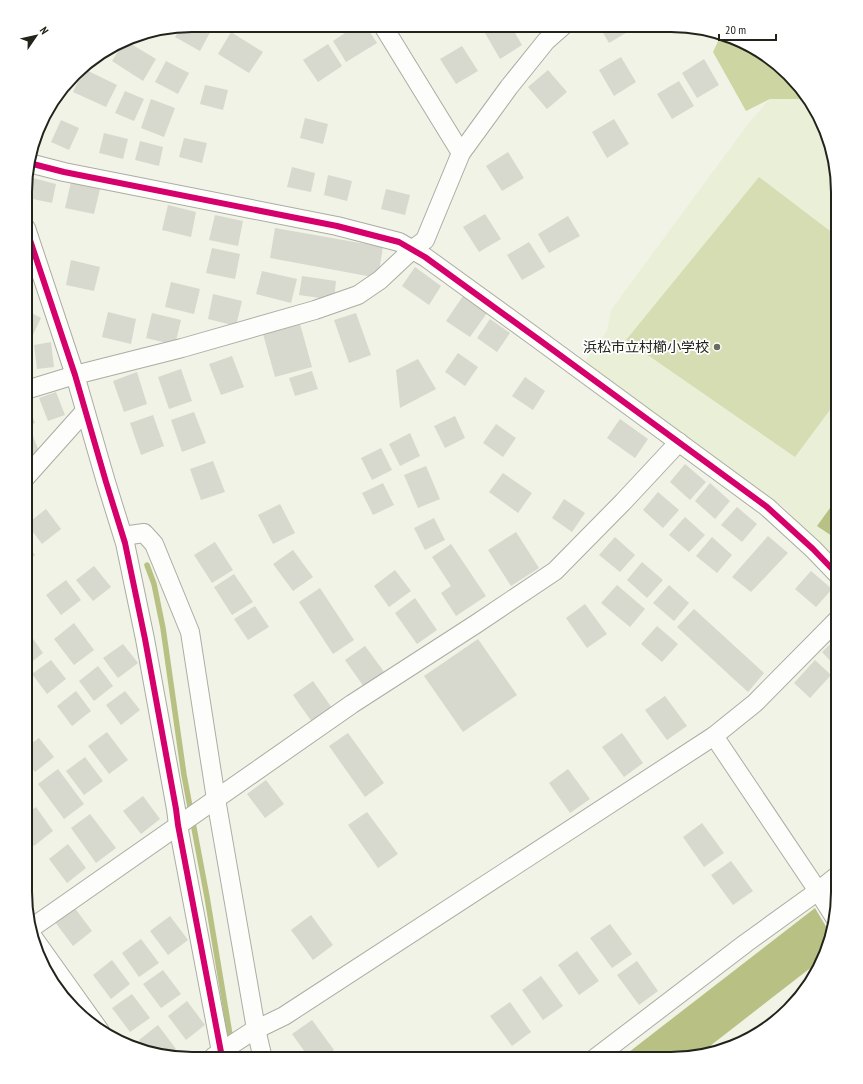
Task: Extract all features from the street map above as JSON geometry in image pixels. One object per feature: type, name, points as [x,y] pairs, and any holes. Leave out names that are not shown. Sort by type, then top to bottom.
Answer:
[{"type":"street","points":[[387,32],[461,153]]},
{"type":"street","points":[[32,388],[75,375],[234,334],[315,310],[358,295],[380,280],[425,240],[461,153],[509,87],[546,41],[556,32]]},
{"type":"street","points":[[34,164],[64,172],[337,226],[399,242],[425,257],[457,279],[767,507],[831,568]]},
{"type":"street","points":[[32,246],[75,375],[123,536],[181,823],[219,1052]]},
{"type":"street","points":[[32,470],[85,411]]},
{"type":"street","points":[[35,924],[352,704],[555,571],[623,502],[678,442]]},
{"type":"street","points":[[123,536],[144,533],[154,544],[190,632],[213,801],[254,1030],[261,1052]]},
{"type":"street","points":[[221,1052],[254,1030],[284,1016],[714,736],[755,703],[831,626]]},
{"type":"street","points":[[714,736],[830,910]]},
{"type":"street","points":[[603,1052],[746,943],[831,881]]},
{"type":"street","points":[[44,952],[87,1013]]},
{"type":"shaded area","points":[[719,39],[742,48],[777,72],[801,99],[770,99],[746,111],[713,52]]},
{"type":"shaded area","name":"浜松市立村櫛小学校","points":[[770,99],[801,99],[815,121],[823,140],[830,171],[831,562],[786,509],[584,363],[607,331],[611,310],[748,124]]},
{"type":"shaded area","points":[[759,177],[831,232],[831,408],[795,457],[626,340]]},
{"type":"shaded area","points":[[831,507],[831,535],[817,526]]},
{"type":"shaded area","points":[[815,908],[827,928],[823,944],[814,966],[707,1048],[682,1052],[629,1052]]},
{"type":"building","points":[[178,32],[210,32],[200,51],[175,37]]},
{"type":"building","points":[[231,32],[263,52],[249,73],[218,54]]},
{"type":"building","points":[[346,32],[370,32],[377,43],[346,62],[333,41]]},
{"type":"building","points":[[514,32],[522,45],[500,59],[485,33]]},
{"type":"building","points":[[603,32],[628,32],[609,43]]},
{"type":"building","points":[[131,44],[156,59],[143,81],[112,61],[120,49]]},
{"type":"building","points":[[328,44],[342,66],[318,82],[303,60]]},
{"type":"building","points":[[462,46],[478,71],[456,84],[440,59]]},
{"type":"building","points":[[621,57],[636,82],[614,96],[599,70]]},
{"type":"building","points":[[704,59],[719,85],[697,98],[682,73]]},
{"type":"building","points":[[166,61],[189,73],[178,94],[155,82]]},
{"type":"building","points":[[548,70],[567,92],[547,109],[528,87]]},
{"type":"building","points":[[88,71],[117,85],[106,107],[73,92],[79,79]]},
{"type":"building","points":[[679,81],[694,106],[672,119],[657,94]]},
{"type":"building","points":[[205,85],[228,90],[223,110],[200,104]]},
{"type":"building","points":[[125,91],[144,99],[134,121],[115,113]]},
{"type":"building","points":[[151,99],[175,108],[164,137],[141,128]]},
{"type":"building","points":[[305,118],[328,124],[323,144],[300,138]]},
{"type":"building","points":[[614,119],[629,144],[607,158],[592,132]]},
{"type":"building","points":[[61,120],[79,128],[69,150],[51,142]]},
{"type":"building","points":[[104,133],[128,139],[123,159],[99,153]]},
{"type":"building","points":[[184,138],[207,143],[202,163],[179,157]]},
{"type":"building","points":[[140,141],[163,147],[159,166],[135,160]]},
{"type":"building","points":[[508,152],[524,178],[502,191],[486,166]]},
{"type":"building","points":[[292,167],[315,173],[311,192],[287,187]]},
{"type":"building","points":[[328,175],[352,181],[347,201],[324,195]]},
{"type":"building","points":[[33,178],[56,184],[52,203],[32,199]]},
{"type":"building","points":[[71,182],[100,189],[94,214],[65,208]]},
{"type":"building","points":[[386,189],[410,195],[405,215],[381,209]]},
{"type":"building","points":[[168,205],[196,212],[191,237],[162,230]]},
{"type":"building","points":[[485,214],[501,239],[479,252],[463,227]]},
{"type":"building","points":[[215,215],[243,221],[238,246],[209,240]]},
{"type":"building","points":[[568,216],[580,236],[549,253],[538,234]]},
{"type":"building","points":[[275,228],[383,247],[378,278],[270,258]]},
{"type":"building","points":[[529,242],[545,267],[522,280],[507,255]]},
{"type":"building","points":[[212,248],[240,254],[235,279],[206,273]]},
{"type":"building","points":[[71,260],[100,267],[94,291],[66,285]]},
{"type":"building","points":[[415,267],[441,286],[429,305],[402,286]]},
{"type":"building","points":[[262,271],[297,279],[291,303],[256,294]]},
{"type":"building","points":[[302,276],[336,281],[334,300],[299,295]]},
{"type":"building","points":[[171,282],[200,289],[194,314],[165,307]]},
{"type":"building","points":[[213,294],[242,301],[236,326],[208,319]]},
{"type":"building","points":[[463,296],[487,313],[470,337],[446,321]]},
{"type":"building","points":[[108,312],[136,319],[131,344],[102,337]]},
{"type":"building","points":[[32,313],[41,318],[32,337]]},
{"type":"building","points":[[152,313],[181,320],[175,345],[146,338]]},
{"type":"building","points":[[356,313],[371,355],[349,363],[334,320]]},
{"type":"building","points":[[490,319],[510,333],[497,352],[477,338]]},
{"type":"building","points":[[300,324],[312,367],[275,377],[263,334]]},
{"type":"building","points":[[51,342],[54,367],[37,369],[34,345]]},
{"type":"building","points":[[458,353],[478,367],[465,386],[445,372]]},
{"type":"building","points":[[232,356],[244,387],[221,395],[209,364]]},
{"type":"building","points":[[418,359],[436,389],[400,408],[396,370]]},
{"type":"building","points":[[181,369],[192,401],[169,409],[158,377]]},
{"type":"building","points":[[312,371],[318,389],[295,396],[289,378]]},
{"type":"building","points":[[137,372],[147,404],[124,412],[113,381]]},
{"type":"building","points":[[525,377],[545,391],[533,410],[512,396]]},
{"type":"building","points":[[56,392],[65,415],[48,421],[39,398]]},
{"type":"building","points":[[194,412],[206,443],[182,452],[171,420]]},
{"type":"building","points":[[32,415],[35,423],[32,424]]},
{"type":"building","points":[[153,415],[164,446],[141,455],[130,423]]},
{"type":"building","points":[[455,416],[465,438],[445,448],[434,426]]},
{"type":"building","points":[[620,419],[648,439],[635,458],[607,438]]},
{"type":"building","points":[[496,424],[516,438],[503,457],[483,443]]},
{"type":"building","points":[[410,433],[420,456],[400,466],[389,444]]},
{"type":"building","points":[[32,434],[40,454],[32,457]]},
{"type":"building","points":[[381,448],[392,470],[372,480],[361,458]]},
{"type":"building","points":[[213,461],[225,492],[201,500],[190,469]]},
{"type":"building","points":[[685,464],[706,482],[690,500],[670,482]]},
{"type":"building","points":[[426,466],[440,499],[418,508],[404,475]]},
{"type":"building","points":[[503,473],[532,493],[518,513],[489,492]]},
{"type":"building","points":[[383,483],[394,505],[373,515],[362,493]]},
{"type":"building","points":[[710,483],[730,501],[715,519],[695,501]]},
{"type":"building","points":[[658,492],[679,510],[663,528],[643,510]]},
{"type":"building","points":[[564,499],[585,513],[572,532],[552,518]]},
{"type":"building","points":[[280,504],[295,533],[273,544],[258,515]]},
{"type":"building","points":[[737,507],[757,524],[742,542],[721,525]]},
{"type":"building","points":[[46,509],[61,529],[42,544],[32,531],[32,520]]},
{"type":"building","points":[[685,517],[705,535],[689,552],[669,535]]},
{"type":"building","points":[[434,518],[445,540],[425,550],[414,528]]},
{"type":"building","points":[[516,532],[539,568],[511,586],[488,550]]},
{"type":"building","points":[[768,536],[788,553],[751,592],[732,577]]},
{"type":"building","points":[[615,537],[635,555],[620,572],[599,555]]},
{"type":"building","points":[[712,537],[732,555],[717,573],[696,556]]},
{"type":"building","points":[[215,542],[233,570],[212,583],[194,555]]},
{"type":"building","points":[[451,544],[486,596],[456,616],[441,593],[451,586],[432,557]]},
{"type":"building","points":[[293,550],[313,577],[293,591],[273,564]]},
{"type":"building","points":[[642,562],[663,580],[647,598],[627,580]]},
{"type":"building","points":[[94,566],[111,587],[93,601],[76,580]]},
{"type":"building","points":[[395,570],[411,591],[389,607],[374,586]]},
{"type":"building","points":[[811,571],[831,588],[831,590],[816,607],[795,589]]},
{"type":"building","points":[[234,574],[253,602],[232,615],[214,587]]},
{"type":"building","points":[[66,580],[81,600],[61,615],[46,595]]},
{"type":"building","points":[[617,585],[645,609],[630,627],[601,603]]},
{"type":"building","points":[[669,585],[689,603],[674,621],[653,603]]},
{"type":"building","points":[[320,588],[354,640],[333,654],[299,602]]},
{"type":"building","points":[[415,598],[437,630],[417,644],[395,613]]},
{"type":"building","points":[[585,604],[607,634],[587,648],[566,618]]},
{"type":"building","points":[[255,606],[269,627],[248,640],[234,619]]},
{"type":"building","points":[[694,609],[764,673],[748,692],[677,627]]},
{"type":"building","points":[[74,623],[94,650],[74,665],[54,639]]},
{"type":"building","points":[[657,626],[678,644],[662,662],[641,644]]},
{"type":"building","points":[[32,637],[43,653],[32,662]]},
{"type":"building","points":[[478,639],[517,695],[463,732],[424,676]]},
{"type":"building","points":[[123,644],[138,663],[118,678],[103,658]]},
{"type":"building","points":[[831,644],[831,662],[822,652]]},
{"type":"building","points":[[365,646],[385,673],[364,687],[345,660]]},
{"type":"building","points":[[51,660],[66,679],[47,694],[32,674]]},
{"type":"building","points":[[815,660],[831,675],[810,698],[794,683]]},
{"type":"building","points":[[98,666],[113,686],[94,701],[79,681]]},
{"type":"building","points":[[313,681],[332,708],[312,722],[293,695]]},
{"type":"building","points":[[76,691],[91,711],[72,726],[57,706]]},
{"type":"building","points":[[125,691],[140,710],[121,725],[106,705]]},
{"type":"building","points":[[665,696],[687,726],[667,740],[645,710]]},
{"type":"building","points":[[107,732],[128,760],[109,774],[88,746]]},
{"type":"building","points":[[348,733],[384,783],[365,797],[329,746]]},
{"type":"building","points":[[622,733],[643,763],[624,777],[602,747]]},
{"type":"building","points":[[39,738],[54,757],[35,772],[32,768],[32,743]]},
{"type":"building","points":[[85,757],[103,781],[84,795],[66,771]]},
{"type":"building","points":[[58,769],[84,804],[64,819],[38,784]]},
{"type":"building","points":[[568,769],[590,799],[570,813],[549,783]]},
{"type":"building","points":[[266,780],[284,804],[265,818],[247,794]]},
{"type":"building","points":[[143,796],[160,819],[141,834],[123,811]]},
{"type":"building","points":[[36,807],[53,831],[34,846],[32,843],[32,810]]},
{"type":"building","points":[[367,812],[398,854],[378,868],[348,825]]},
{"type":"building","points":[[90,814],[116,848],[96,863],[71,828]]},
{"type":"building","points":[[702,823],[724,853],[704,867],[683,837]]},
{"type":"building","points":[[68,844],[86,868],[67,883],[49,859]]},
{"type":"building","points":[[731,861],[753,891],[733,905],[711,875]]},
{"type":"building","points":[[74,907],[92,931],[73,946],[55,922]]},
{"type":"building","points":[[311,915],[333,945],[313,960],[291,930]]},
{"type":"building","points":[[170,916],[188,940],[168,955],[150,931]]},
{"type":"building","points":[[610,924],[632,954],[612,968],[590,938]]},
{"type":"building","points":[[141,939],[159,963],[139,977],[122,953]]},
{"type":"building","points":[[577,951],[599,981],[579,995],[558,965]]},
{"type":"building","points":[[112,960],[130,984],[111,999],[93,975]]},
{"type":"building","points":[[637,961],[658,991],[639,1005],[617,975]]},
{"type":"building","points":[[163,970],[181,994],[161,1008],[143,984]]},
{"type":"building","points":[[541,976],[563,1006],[543,1020],[522,990]]},
{"type":"building","points":[[132,994],[150,1018],[130,1032],[112,1008]]},
{"type":"building","points":[[187,1001],[205,1025],[186,1040],[168,1016]]},
{"type":"building","points":[[510,1002],[531,1032],[512,1046],[490,1016]]},
{"type":"building","points":[[312,1020],[334,1050],[331,1052],[305,1052],[292,1034]]},
{"type":"building","points":[[158,1025],[176,1049],[173,1051],[150,1047],[143,1045],[139,1040]]},
{"type":"waterway","points":[[147,565],[154,584],[163,628],[184,775],[207,897],[233,1052]]},
{"type":"cycle path","points":[[34,164],[64,172],[337,226],[399,242],[425,257],[767,507],[831,568]]},
{"type":"cycle path","points":[[32,246],[75,375],[125,543],[145,639],[178,825],[221,1052]]},
{"type":"place","name":"浜松市立村櫛小学校","points":[[717,347]]}]
